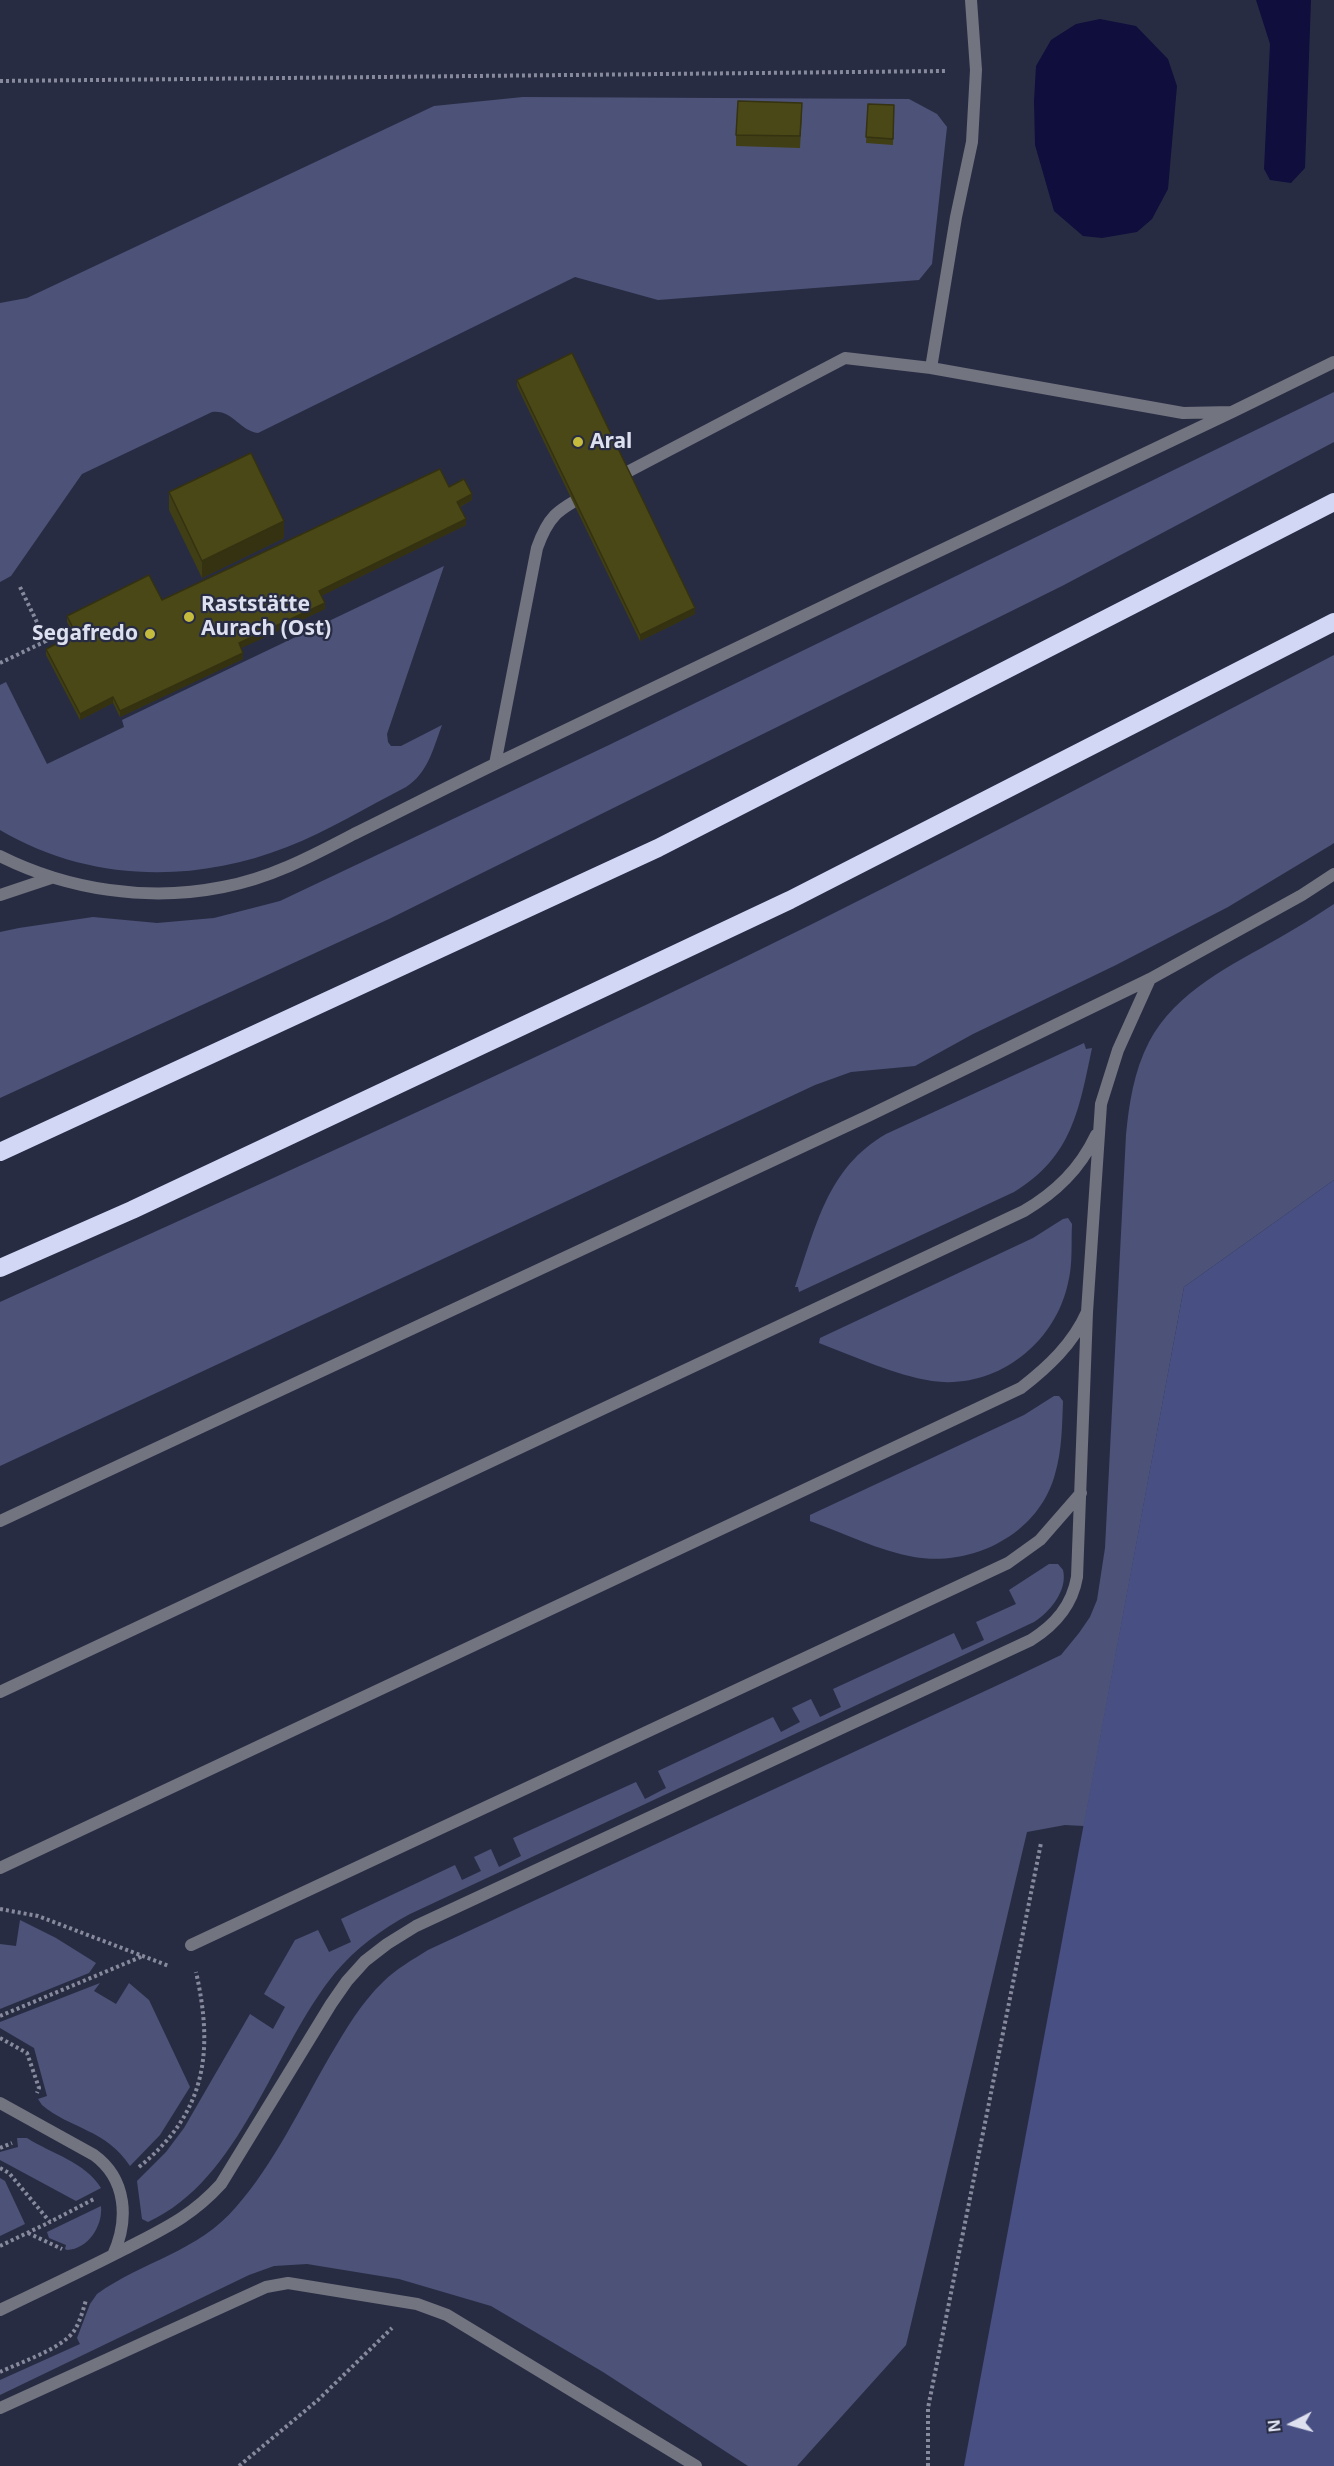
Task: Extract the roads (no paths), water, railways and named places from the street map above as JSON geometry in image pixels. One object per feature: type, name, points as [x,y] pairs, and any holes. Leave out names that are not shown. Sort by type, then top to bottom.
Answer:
[{"type":"highway","points":[[0,1152],[658,848],[1334,502]]},
{"type":"highway","points":[[0,1268],[132,1210],[790,900],[1334,622]]},
{"type":"lane","points":[[931,368],[956,218],[972,142],[976,70],[971,0]]},
{"type":"lane","points":[[495,764],[537,549],[543,531],[560,508],[845,358],[931,368],[1184,413],[1232,412]]},
{"type":"lane","points":[[0,856],[51,878],[102,889],[162,893],[223,888],[280,872],[495,764],[1334,362]]},
{"type":"lane","points":[[0,1521],[868,1116],[1150,979],[1302,895],[1334,874]]},
{"type":"lane","points":[[0,895],[51,878]]},
{"type":"lane","points":[[0,2310],[113,2255],[198,2209],[221,2184],[331,2004],[365,1961],[387,1944],[416,1926],[1031,1640],[1044,1632],[1064,1612],[1075,1588],[1098,1130],[1107,1081],[1118,1050],[1150,979]]},
{"type":"lane","points":[[0,1692],[1024,1211],[1043,1200],[1076,1170],[1088,1152],[1098,1130]]},
{"type":"lane","points":[[0,1868],[1002,1399],[1021,1389],[1060,1354],[1075,1335],[1088,1312]]},
{"type":"lane","points":[[190,1945],[1008,1563],[1040,1540],[1081,1493]]},
{"type":"lane","points":[[0,2103],[94,2155],[106,2164],[118,2183],[123,2207],[120,2241],[113,2255]]},
{"type":"lane","points":[[0,2408],[266,2287],[288,2283],[417,2304],[447,2315],[696,2466]]},
{"type":"place","name":"Aral","points":[[578,442]]},
{"type":"place","name":"Raststätte Aurach (Ost)","points":[[189,617]]},
{"type":"place","name":"Segafredo","points":[[150,634]]}]
